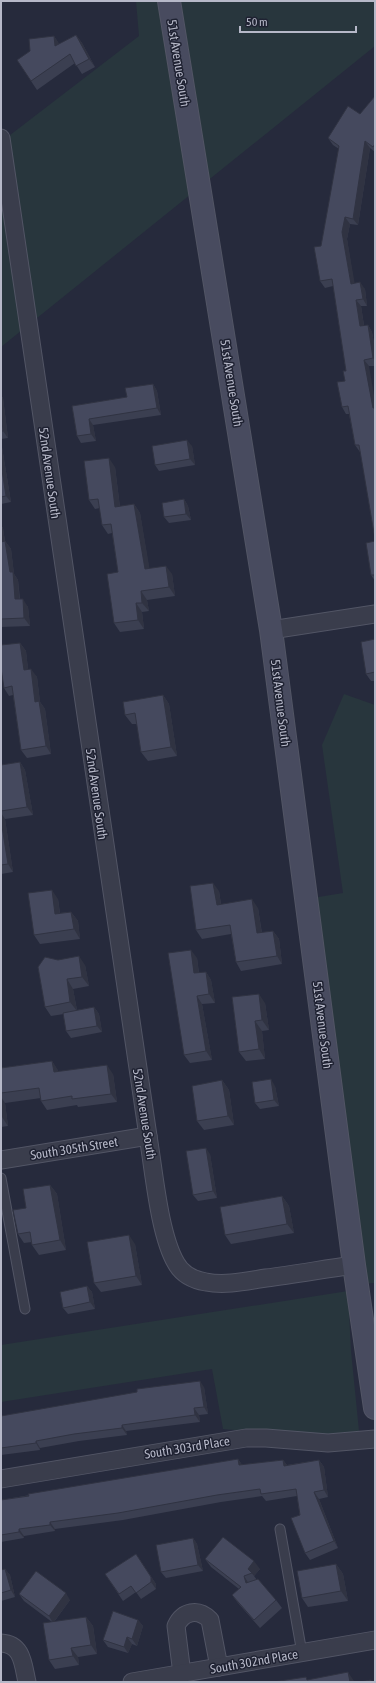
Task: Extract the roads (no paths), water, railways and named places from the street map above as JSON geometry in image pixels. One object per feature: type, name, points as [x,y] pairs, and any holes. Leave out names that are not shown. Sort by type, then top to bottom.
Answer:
[{"type":"main road","name":"51st Avenue South","points":[[169,1],[271,630],[354,1265],[375,1408]]},
{"type":"street","name":"52nd Avenue South","points":[[1,138],[148,1136],[163,1228],[176,1263],[187,1275],[196,1280],[218,1284],[354,1265]]},
{"type":"street","points":[[271,630],[375,614]]},
{"type":"street","name":"South 305th Street","points":[[1,1160],[148,1136]]},
{"type":"street","name":"South 303rd Place","points":[[1,1479],[246,1438],[266,1438],[328,1443],[375,1439]]},
{"type":"street","points":[[182,1674],[176,1626],[179,1620],[191,1612],[205,1615],[210,1620],[219,1667]]},
{"type":"street","name":"South 302nd Place","points":[[132,1682],[375,1640]]},
{"type":"street","points":[[1,1643],[14,1646],[19,1651],[27,1682]]},
{"type":"lane","points":[[1,1178],[26,1309]]},
{"type":"lane","points":[[280,1529],[302,1653]]}]
